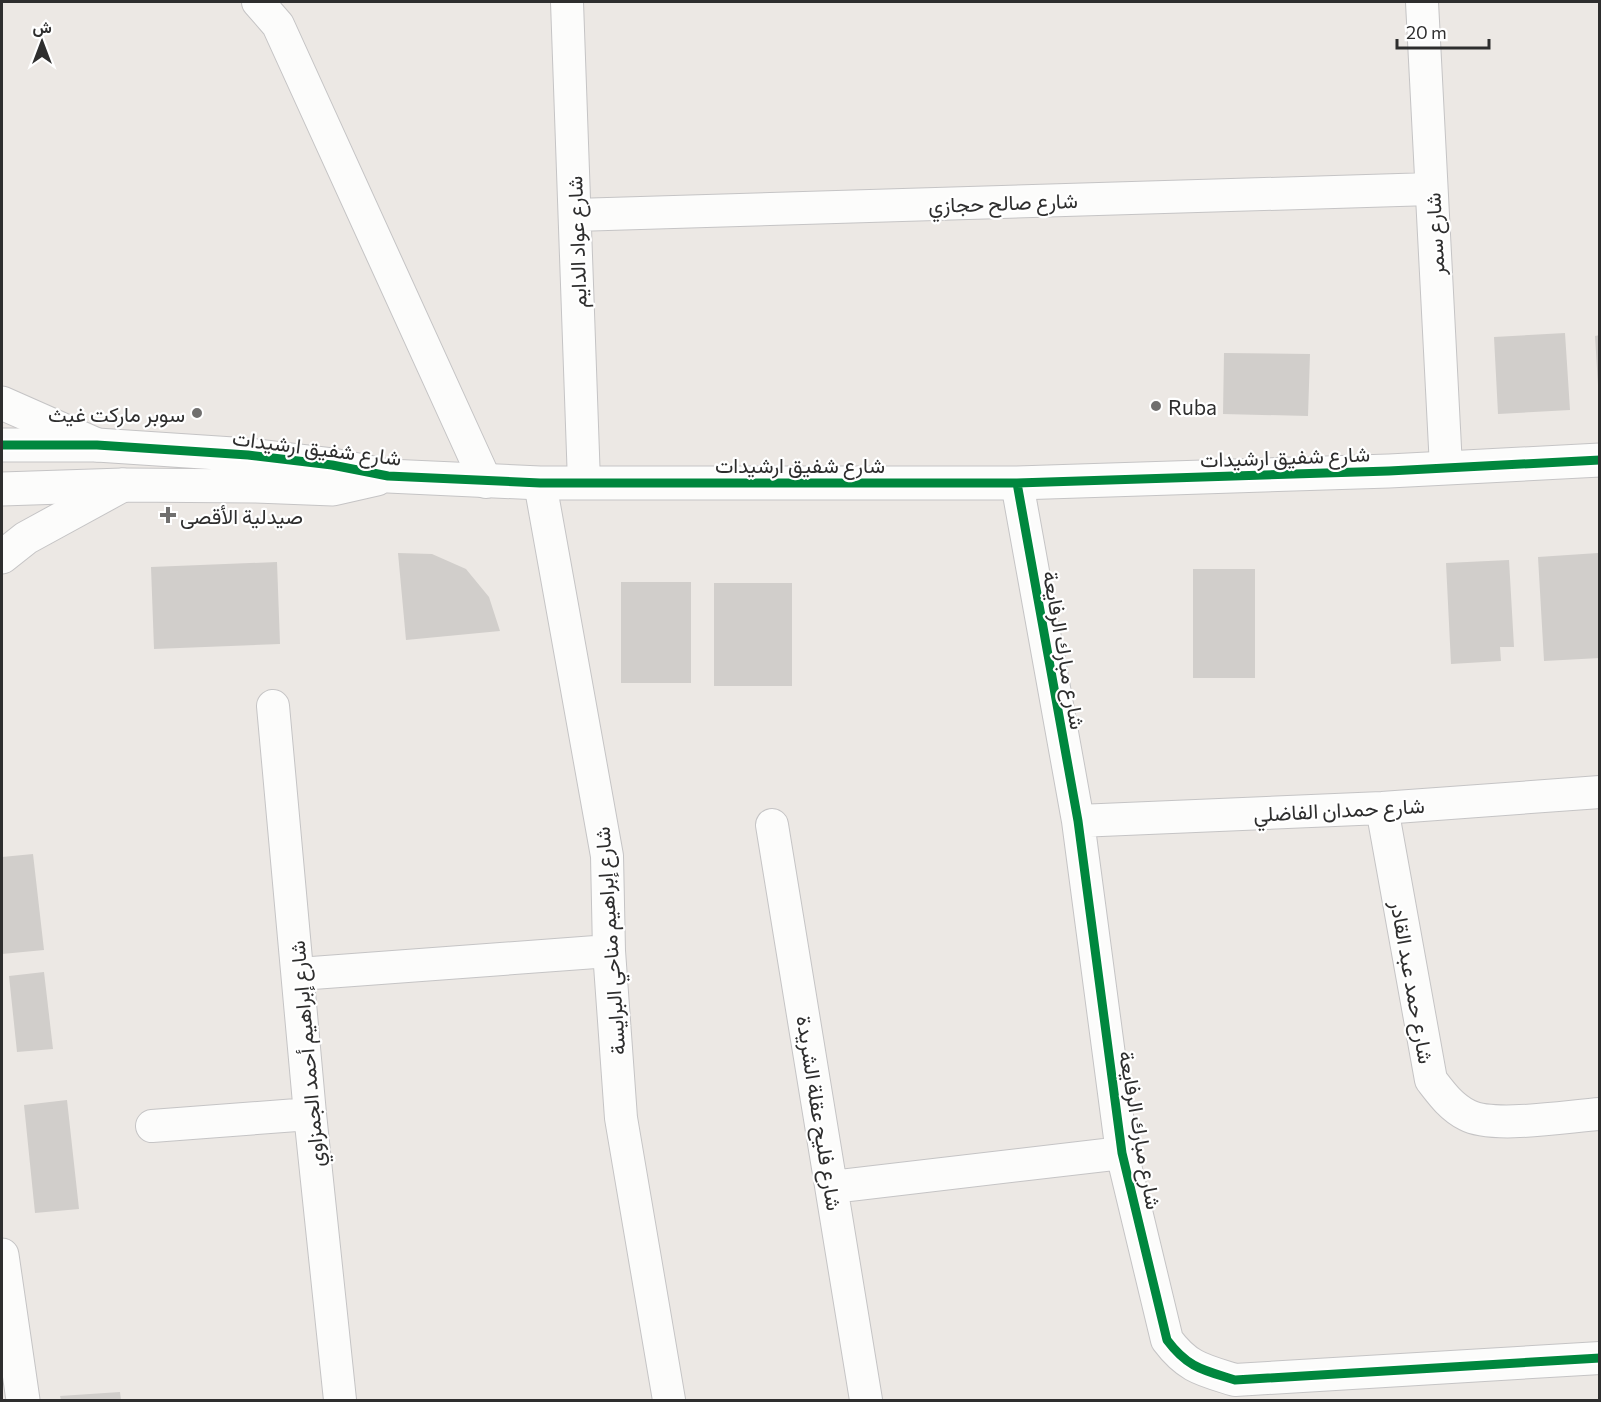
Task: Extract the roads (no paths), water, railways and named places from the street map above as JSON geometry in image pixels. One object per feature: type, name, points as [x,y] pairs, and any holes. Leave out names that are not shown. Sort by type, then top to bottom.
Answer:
[{"type":"street","points":[[258,2],[278,26],[486,482]]},
{"type":"street","name":"شارع عواد الدايم","points":[[567,2],[584,482]]},
{"type":"street","name":"شارع سمر","points":[[1422,2],[1446,467]]},
{"type":"street","name":"شارع صالح حجازي","points":[[575,215],[1431,189]]},
{"type":"street","points":[[2,403],[97,445]]},
{"type":"street","name":"شارع شفيق ارشيدات","points":[[2,445],[97,445],[248,455],[332,465],[388,476],[540,483],[1017,483],[1599,460]]},
{"type":"street","name":"شارع شفيق ارشيدات","points":[[2,489],[123,485],[333,489],[388,476]]},
{"type":"street","name":"شارع إبراهيم مناحي البرايسة","points":[[540,483],[607,856],[609,951],[621,1118],[669,1401]]},
{"type":"street","name":"شارع مبارك الرفايعة","points":[[1017,483],[1078,821],[1122,1153],[1167,1340],[1180,1357],[1202,1370],[1235,1380],[1599,1358]]},
{"type":"street","points":[[2,557],[26,538],[123,485]]},
{"type":"street","name":"شارع إبراهيم أحمد الجمزاوي","points":[[273,706],[310,1114],[340,1401]]},
{"type":"street","name":"شارع حمدان الفاضلي","points":[[1078,821],[1382,808],[1599,792]]},
{"type":"street","name":"شارع حمد عبد القادر","points":[[1382,808],[1431,1080],[1449,1102],[1468,1116],[1496,1122],[1599,1114]]},
{"type":"street","name":"شارع فليح عقلة الشريدة","points":[[772,825],[866,1401]]},
{"type":"street","points":[[299,974],[609,951]]},
{"type":"street","points":[[152,1126],[310,1114]]},
{"type":"street","points":[[832,1186],[1122,1153]]},
{"type":"street","points":[[2,1255],[23,1401]]},
{"type":"place","name":"Ruba","points":[[1156,406]]},
{"type":"place","name":"سوبر ماركت غيث","points":[[197,413]]},
{"type":"place","name":"صيدلية الأقصى","points":[[168,515]]}]
